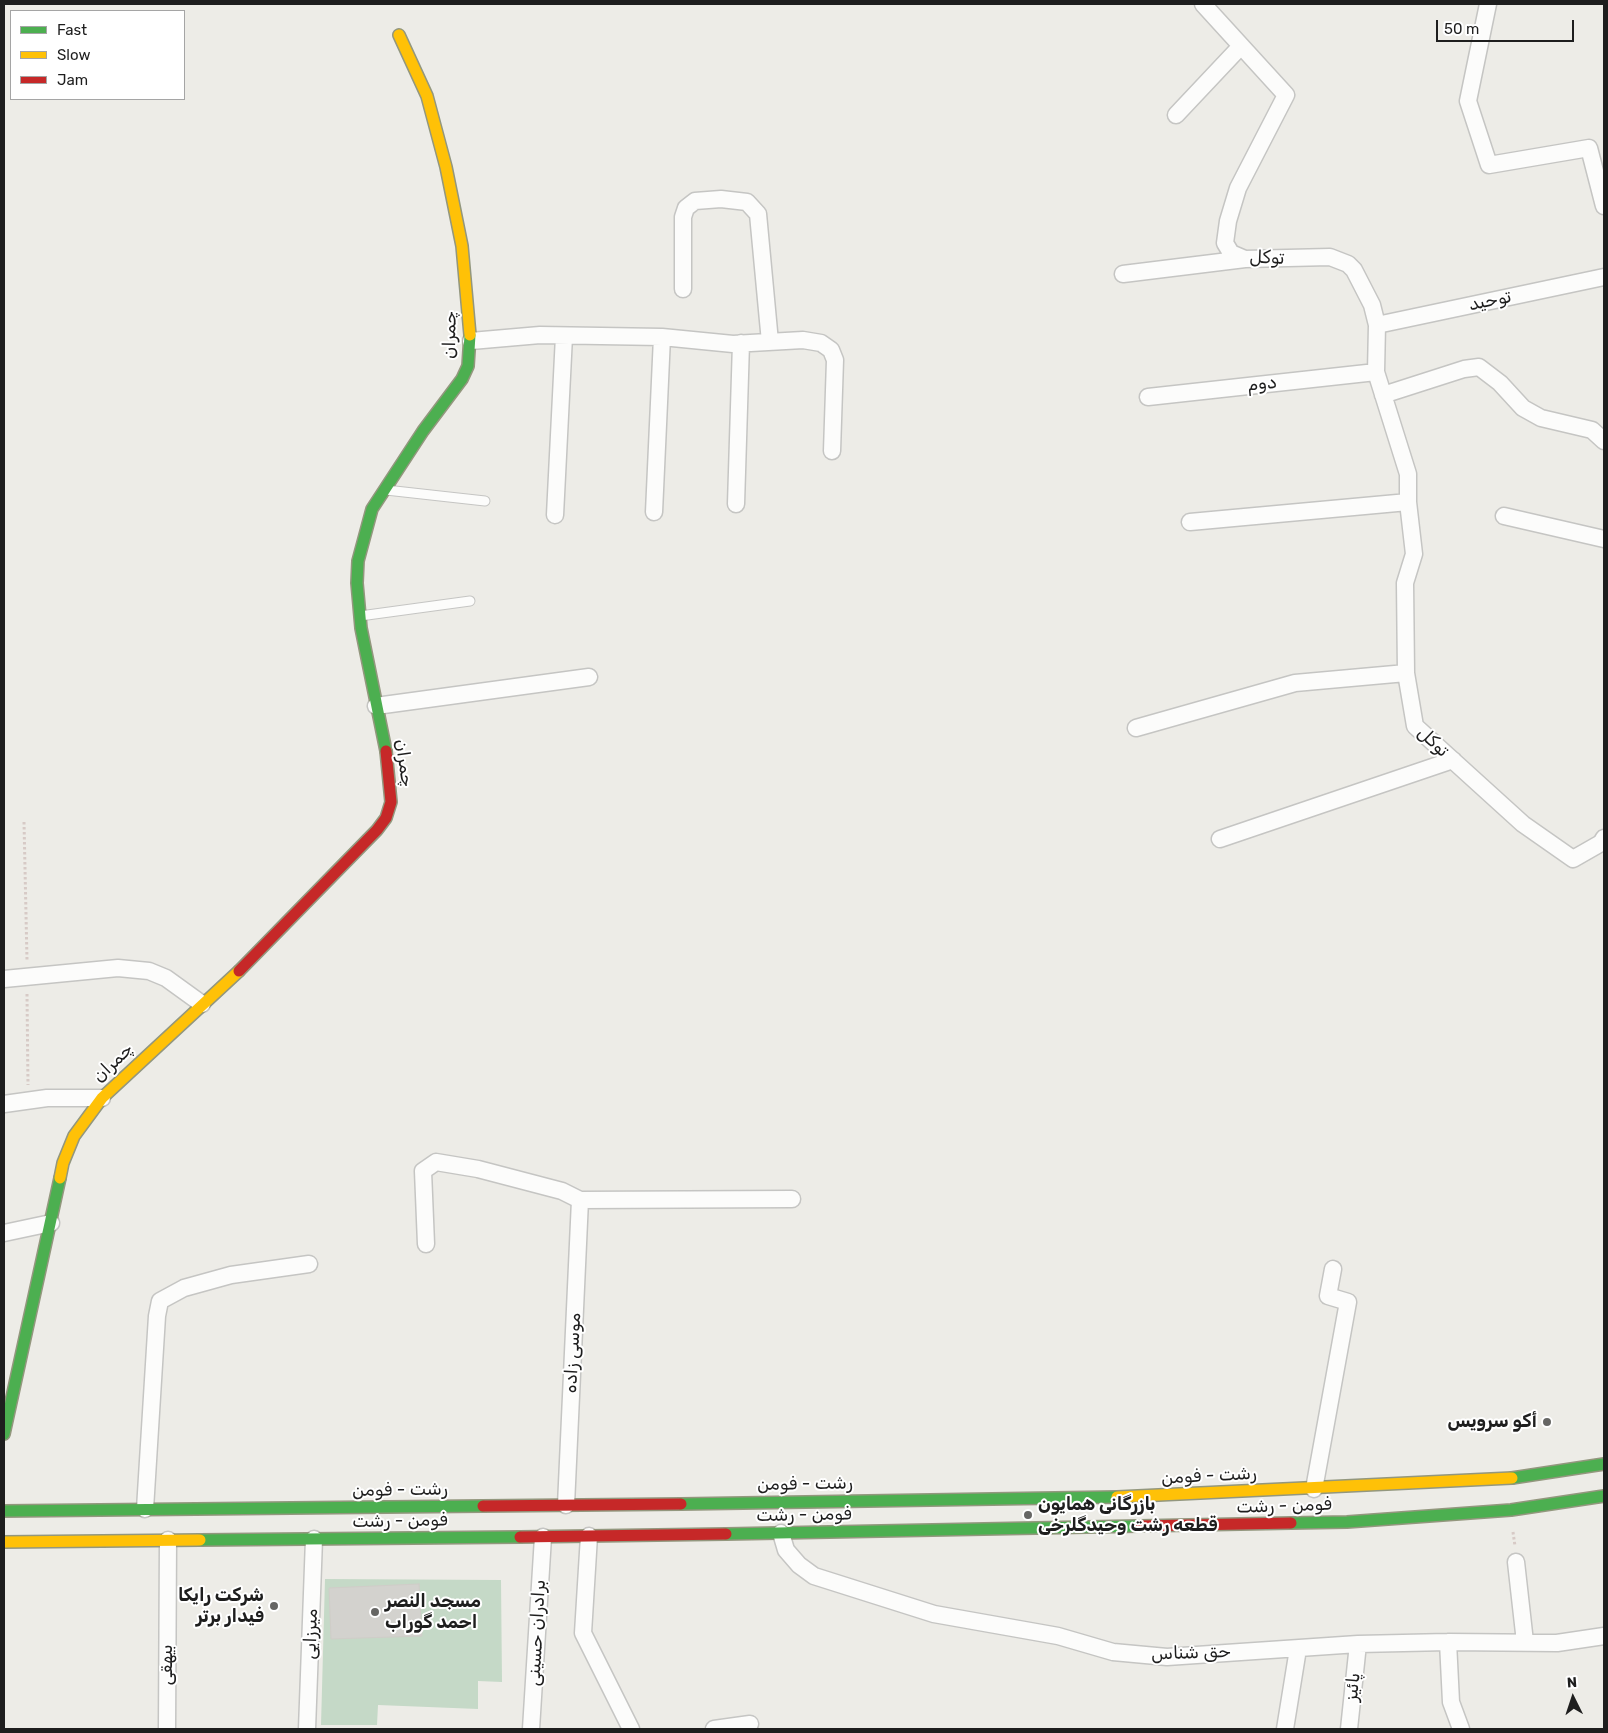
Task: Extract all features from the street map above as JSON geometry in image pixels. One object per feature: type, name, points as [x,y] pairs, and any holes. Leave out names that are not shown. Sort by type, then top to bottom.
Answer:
[{"type":"main road","name":"چمران","points":[[4,1434],[63,1163],[74,1136],[102,1098],[254,956],[372,836],[386,818],[391,802],[392,786],[360,616],[358,561],[372,509],[427,425],[462,379],[468,366],[471,341],[462,246],[446,167],[427,96],[399,35]]},
{"type":"main road","name":"رشت - فومن","points":[[4,1511],[566,1506],[1138,1497],[1507,1479],[1604,1464]]},
{"type":"main road","name":"فومن - رشت","points":[[4,1542],[543,1537],[1347,1522],[1511,1510],[1604,1496]]},
{"type":"street","name":"توکل","points":[[1203,4],[1286,95],[1238,188],[1228,221],[1225,243],[1231,253],[1245,259],[1330,257],[1344,262],[1354,270],[1372,305],[1376,325],[1376,372],[1408,474],[1408,502],[1414,554],[1405,583],[1406,673],[1414,726],[1523,824],[1573,859],[1601,842],[1604,838]]},
{"type":"street","points":[[1488,4],[1468,101],[1489,165],[1589,148],[1604,206]]},
{"type":"street","points":[[1176,114],[1241,46]]},
{"type":"street","points":[[683,289],[683,217],[686,208],[696,201],[721,199],[747,202],[758,214],[770,342]]},
{"type":"street","points":[[1124,274],[1245,259]]},
{"type":"street","name":"توحید","points":[[1376,325],[1604,277]]},
{"type":"street","points":[[471,341],[540,335],[662,337],[741,343],[803,340],[821,343],[831,350],[835,360],[832,451]]},
{"type":"street","points":[[555,515],[564,336]]},
{"type":"street","points":[[654,512],[662,337]]},
{"type":"street","points":[[736,504],[741,343]]},
{"type":"street","points":[[1383,395],[1464,369],[1479,367],[1500,383],[1522,408],[1541,418],[1592,430],[1604,441]]},
{"type":"street","name":"دوم","points":[[1148,397],[1376,372]]},
{"type":"street","points":[[1190,522],[1408,502]]},
{"type":"street","points":[[1504,516],[1604,539]]},
{"type":"street","points":[[1136,728],[1295,683],[1406,673]]},
{"type":"street","points":[[376,706],[589,677]]},
{"type":"street","points":[[1220,839],[1453,760]]},
{"type":"street","points":[[4,979],[118,968],[149,971],[166,978],[202,1004]]},
{"type":"street","points":[[4,1104],[47,1098],[102,1098]]},
{"type":"street","points":[[426,1244],[423,1170],[436,1162],[478,1169],[562,1191],[580,1200],[792,1199]]},
{"type":"street","name":"موسی زاده","points":[[566,1506],[580,1200]]},
{"type":"street","points":[[4,1233],[51,1223]]},
{"type":"street","points":[[145,1510],[157,1316],[160,1301],[184,1288],[231,1275],[309,1264]]},
{"type":"street","points":[[1314,1489],[1348,1302],[1328,1296],[1333,1269]]},
{"type":"street","name":"حق شناس","points":[[781,1533],[786,1550],[799,1565],[814,1576],[934,1614],[1058,1636],[1113,1652],[1167,1657],[1358,1644],[1448,1642],[1557,1643],[1604,1636]]},
{"type":"street","points":[[589,1536],[583,1633],[631,1729]]},
{"type":"street","name":"برادران حسینی","points":[[531,1729],[543,1537]]},
{"type":"street","name":"میرزایی","points":[[307,1729],[314,1539]]},
{"type":"street","name":"بیهقی","points":[[167,1729],[168,1540]]},
{"type":"street","points":[[1516,1562],[1525,1642]]},
{"type":"street","points":[[1448,1642],[1451,1702],[1461,1729]]},
{"type":"street","name":"پائیز","points":[[1349,1729],[1358,1644]]},
{"type":"street","points":[[1285,1729],[1298,1649]]},
{"type":"street","points":[[714,1729],[750,1724]]},
{"type":"lane","points":[[384,490],[485,501]]},
{"type":"lane","points":[[360,616],[470,601]]},
{"type":"path","points":[[1511,1510],[1516,1562]]},
{"type":"green space","points":[[325,1579],[501,1580],[502,1682],[478,1681],[478,1709],[378,1705],[377,1725],[321,1725]]},
{"type":"building","name":"مسجد النصر احمد گوراب","points":[[419,1584],[422,1636],[331,1639],[329,1588]]},
{"type":"traffic: fast","points":[[386,751],[361,628],[357,583],[358,561],[372,509],[423,431],[462,379],[468,366],[470,335]]},
{"type":"traffic: fast","points":[[4,1434],[60,1178]]},
{"type":"traffic: fast","points":[[1512,1478],[1604,1464]]},
{"type":"traffic: fast","points":[[1291,1523],[1347,1522],[1511,1510],[1604,1496]]},
{"type":"traffic: fast","points":[[681,1504],[1117,1497]]},
{"type":"traffic: fast","points":[[4,1511],[483,1506]]},
{"type":"traffic: fast","points":[[726,1534],[1139,1526]]},
{"type":"traffic: fast","points":[[200,1540],[520,1537]]},
{"type":"traffic: slow","points":[[399,35],[427,96],[446,167],[462,246],[470,335]]},
{"type":"traffic: slow","points":[[60,1178],[63,1163],[74,1136],[102,1098],[239,971]]},
{"type":"traffic: slow","points":[[1117,1497],[1512,1478]]},
{"type":"traffic: slow","points":[[4,1542],[200,1540]]},
{"type":"traffic: jam","points":[[239,971],[377,830],[386,818],[391,802],[386,751]]},
{"type":"traffic: jam","points":[[483,1506],[681,1504]]},
{"type":"traffic: jam","points":[[1139,1526],[1291,1523]]},
{"type":"traffic: jam","points":[[520,1537],[726,1534]]},
{"type":"place","name":"أکو سرویس","points":[[1547,1422]]},
{"type":"place","name":"بازرگانی همایون قطعه رشت وحیدگلرخی","points":[[1028,1515]]},
{"type":"place","name":"شرکت رایکا فیدار برتر","points":[[274,1606]]},
{"type":"place","name":"مسجد النصر احمد گوراب","points":[[375,1612]]}]
